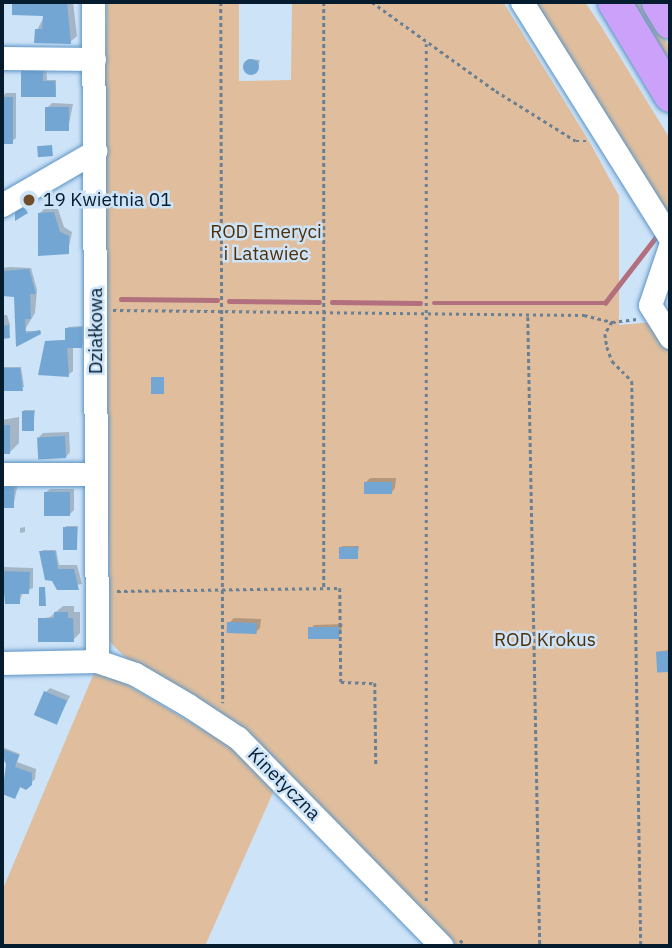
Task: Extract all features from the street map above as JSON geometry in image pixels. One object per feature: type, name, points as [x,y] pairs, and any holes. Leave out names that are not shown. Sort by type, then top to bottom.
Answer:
[{"type":"highway","points":[[614,2],[670,95]]},
{"type":"highway","points":[[658,2],[670,22]]},
{"type":"street","name":"Działkowa","points":[[93,2],[96,150],[97,661]]},
{"type":"street","points":[[522,2],[670,238]]},
{"type":"street","points":[[2,58],[94,59]]},
{"type":"street","points":[[2,205],[96,150]]},
{"type":"street","points":[[670,247],[650,305],[670,337]]},
{"type":"street","points":[[2,474],[95,474]]},
{"type":"street","points":[[2,663],[97,661]]},
{"type":"street","name":"Kinetyczna","points":[[97,661],[135,674],[238,738],[442,946]]},
{"type":"path","points":[[221,2],[223,703]]},
{"type":"path","points":[[324,2],[324,588]]},
{"type":"path","points":[[372,2],[426,44],[576,141],[589,141]]},
{"type":"path","points":[[425,900],[426,44]]},
{"type":"path","points":[[96,312],[123,309],[427,316],[584,315],[612,322],[619,321]]},
{"type":"path","points":[[528,317],[540,946]]},
{"type":"path","points":[[612,322],[605,334],[607,347],[612,361],[632,381],[641,946]]},
{"type":"path","points":[[96,592],[340,588],[341,682],[375,683],[376,766]]},
{"type":"green space","name":"ROD Emeryci i Latawiec","points":[[107,2],[239,2],[239,81],[291,80],[292,2],[503,2],[589,141],[619,196],[619,325],[654,322],[670,350],[670,946],[457,946],[236,723],[126,658],[110,642],[103,157]]},
{"type":"green space","points":[[530,2],[585,2],[601,26],[670,139],[670,226]]},
{"type":"green space","points":[[631,2],[642,2],[670,48],[670,63]]},
{"type":"green space","points":[[94,673],[109,674],[231,746],[275,788],[205,946],[2,946],[2,891]]},
{"type":"building","points":[[12,2],[67,2],[71,44],[34,43],[35,29],[42,29],[43,16],[12,15]]},
{"type":"building","points":[[251,59],[259,67],[251,75],[243,67]]},
{"type":"building","points":[[43,68],[43,81],[55,81],[56,97],[21,97],[21,69]]},
{"type":"building","points":[[2,97],[13,97],[13,144],[2,144]]},
{"type":"building","points":[[45,107],[69,107],[69,131],[45,131]]},
{"type":"building","points":[[52,145],[53,156],[38,157],[37,146]]},
{"type":"building","points":[[24,207],[28,213],[15,221],[15,212]]},
{"type":"building","points":[[54,212],[60,232],[69,236],[69,254],[38,256],[38,213]]},
{"type":"building","points":[[29,269],[36,294],[30,294],[31,319],[25,319],[26,333],[40,330],[41,334],[16,347],[14,297],[2,296],[2,271]]},
{"type":"building","points":[[9,325],[10,338],[2,339],[2,326]]},
{"type":"building","points":[[82,327],[82,348],[67,348],[69,377],[38,375],[45,341],[65,340],[65,328]]},
{"type":"building","points":[[2,368],[20,368],[23,391],[2,391]]},
{"type":"building","points":[[151,377],[164,377],[164,394],[151,394]]},
{"type":"building","points":[[22,411],[34,411],[34,431],[22,431]]},
{"type":"building","points":[[2,425],[10,425],[10,454],[2,454]]},
{"type":"building","points":[[65,436],[66,458],[38,459],[37,437]]},
{"type":"building","points":[[364,482],[392,482],[392,494],[364,494]]},
{"type":"building","points":[[2,487],[14,487],[14,508],[2,508]]},
{"type":"building","points":[[44,492],[70,492],[70,516],[44,516]]},
{"type":"building","points":[[63,527],[77,527],[77,550],[63,550]]},
{"type":"building","points":[[339,547],[358,547],[358,559],[339,559]]},
{"type":"building","points":[[39,551],[55,551],[58,569],[74,569],[79,590],[57,590],[52,581],[45,580]]},
{"type":"building","points":[[2,571],[30,572],[29,594],[20,594],[20,604],[5,604]]},
{"type":"building","points":[[39,587],[45,587],[46,606],[39,606]]},
{"type":"building","points":[[54,612],[68,612],[68,618],[73,618],[74,642],[38,642],[38,618],[54,618]]},
{"type":"building","points":[[227,622],[257,623],[257,634],[227,633]]},
{"type":"building","points":[[308,627],[339,627],[339,639],[308,639]]},
{"type":"building","points":[[668,651],[669,672],[657,673],[656,652]]},
{"type":"building","points":[[44,691],[67,701],[57,725],[34,715]]},
{"type":"building","points":[[2,749],[19,755],[15,767],[32,773],[32,785],[26,790],[20,787],[15,799],[2,794],[6,765]]},
{"type":"waterway","points":[[434,303],[605,303],[656,237]]},
{"type":"waterway","points":[[121,299],[217,300]]},
{"type":"waterway","points":[[229,301],[319,302]]},
{"type":"waterway","points":[[332,302],[420,303]]},
{"type":"place","name":"19 Kwietnia 01","points":[[29,200]]},
{"type":"park label","name":"ROD Krokus","points":[[545,640]]}]
